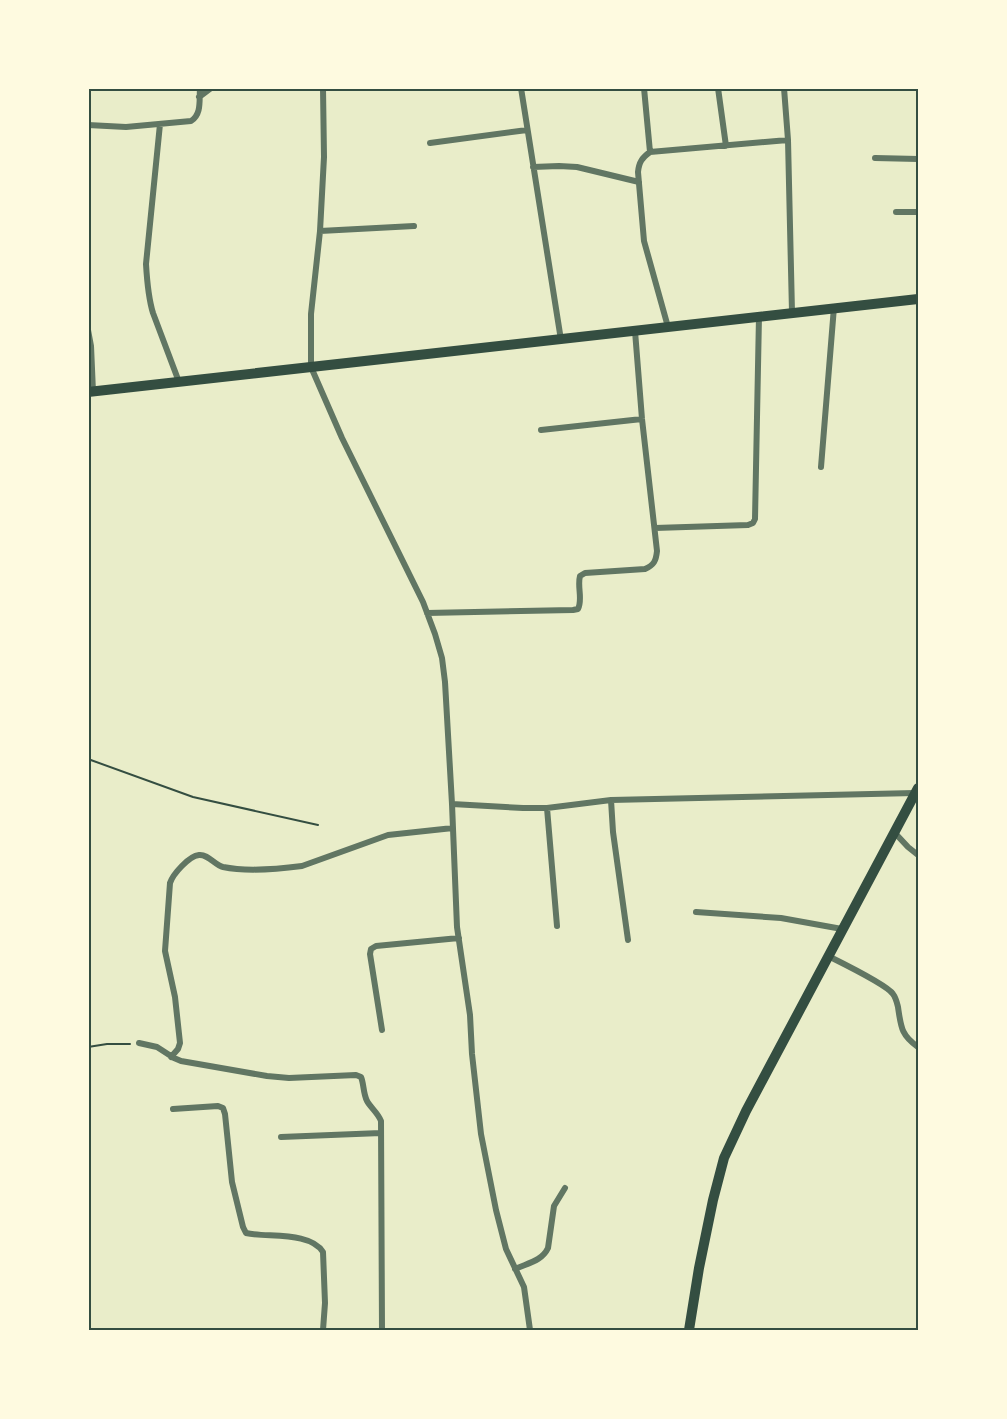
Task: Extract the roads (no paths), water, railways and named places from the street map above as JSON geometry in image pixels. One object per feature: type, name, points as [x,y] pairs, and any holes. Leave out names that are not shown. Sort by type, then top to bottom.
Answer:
[{"type":"main road","points":[[91,392],[918,299]]},
{"type":"main road","points":[[689,1330],[699,1268],[724,1158],[746,1111],[917,790]]},
{"type":"street","points":[[88,124],[126,127],[191,121],[199,114],[200,88]]},
{"type":"street","points":[[200,97],[212,88]]},
{"type":"street","points":[[322,88],[324,157],[310,367],[342,438],[413,580],[427,613],[441,658],[445,682],[457,927],[470,1014],[481,1134],[506,1249],[524,1287],[530,1330]]},
{"type":"street","points":[[521,88],[561,340]]},
{"type":"street","points":[[644,88],[650,152]]},
{"type":"street","points":[[718,88],[726,146]]},
{"type":"street","points":[[784,88],[788,140],[792,312]]},
{"type":"street","points":[[160,124],[146,264],[150,303],[179,383]]},
{"type":"street","points":[[430,143],[527,130]]},
{"type":"street","points":[[668,327],[644,241],[639,163],[650,152],[788,140]]},
{"type":"street","points":[[875,158],[918,159]]},
{"type":"street","points":[[533,167],[577,167],[639,182]]},
{"type":"street","points":[[896,212],[918,212]]},
{"type":"street","points":[[320,231],[414,226]]},
{"type":"street","points":[[821,467],[834,308]]},
{"type":"street","points":[[655,528],[748,525],[755,519],[759,316]]},
{"type":"street","points":[[88,330],[91,346],[91,392]]},
{"type":"street","points":[[427,613],[578,609],[580,604],[579,581],[580,576],[585,573],[645,569],[653,566],[657,551],[635,331]]},
{"type":"street","points":[[541,430],[642,419]]},
{"type":"street","points":[[452,804],[547,808],[611,800],[917,790]]},
{"type":"street","points":[[611,800],[613,832],[628,939]]},
{"type":"street","points":[[547,808],[557,926]]},
{"type":"street","points":[[171,1057],[180,1043],[175,997],[165,951],[170,883],[172,876],[192,857],[205,855],[220,866],[227,867],[256,869],[302,866],[388,835],[453,828]]},
{"type":"street","points":[[894,832],[918,855]]},
{"type":"street","points":[[696,912],[781,918],[842,928]]},
{"type":"street","points":[[382,1029],[371,949],[376,946],[459,938]]},
{"type":"street","points":[[828,956],[891,991],[897,1002],[905,1036],[918,1047]]},
{"type":"street","points":[[139,1043],[157,1047],[181,1061],[267,1076],[289,1078],[356,1075],[361,1077],[368,1103],[381,1121],[382,1330]]},
{"type":"street","points":[[173,1109],[218,1106],[223,1108],[232,1182],[243,1227],[246,1233],[294,1237],[320,1247],[323,1252],[323,1330],[329,1330]]},
{"type":"street","points":[[281,1137],[381,1133]]},
{"type":"street","points":[[515,1269],[545,1254],[548,1248],[554,1206],[565,1188]]}]
